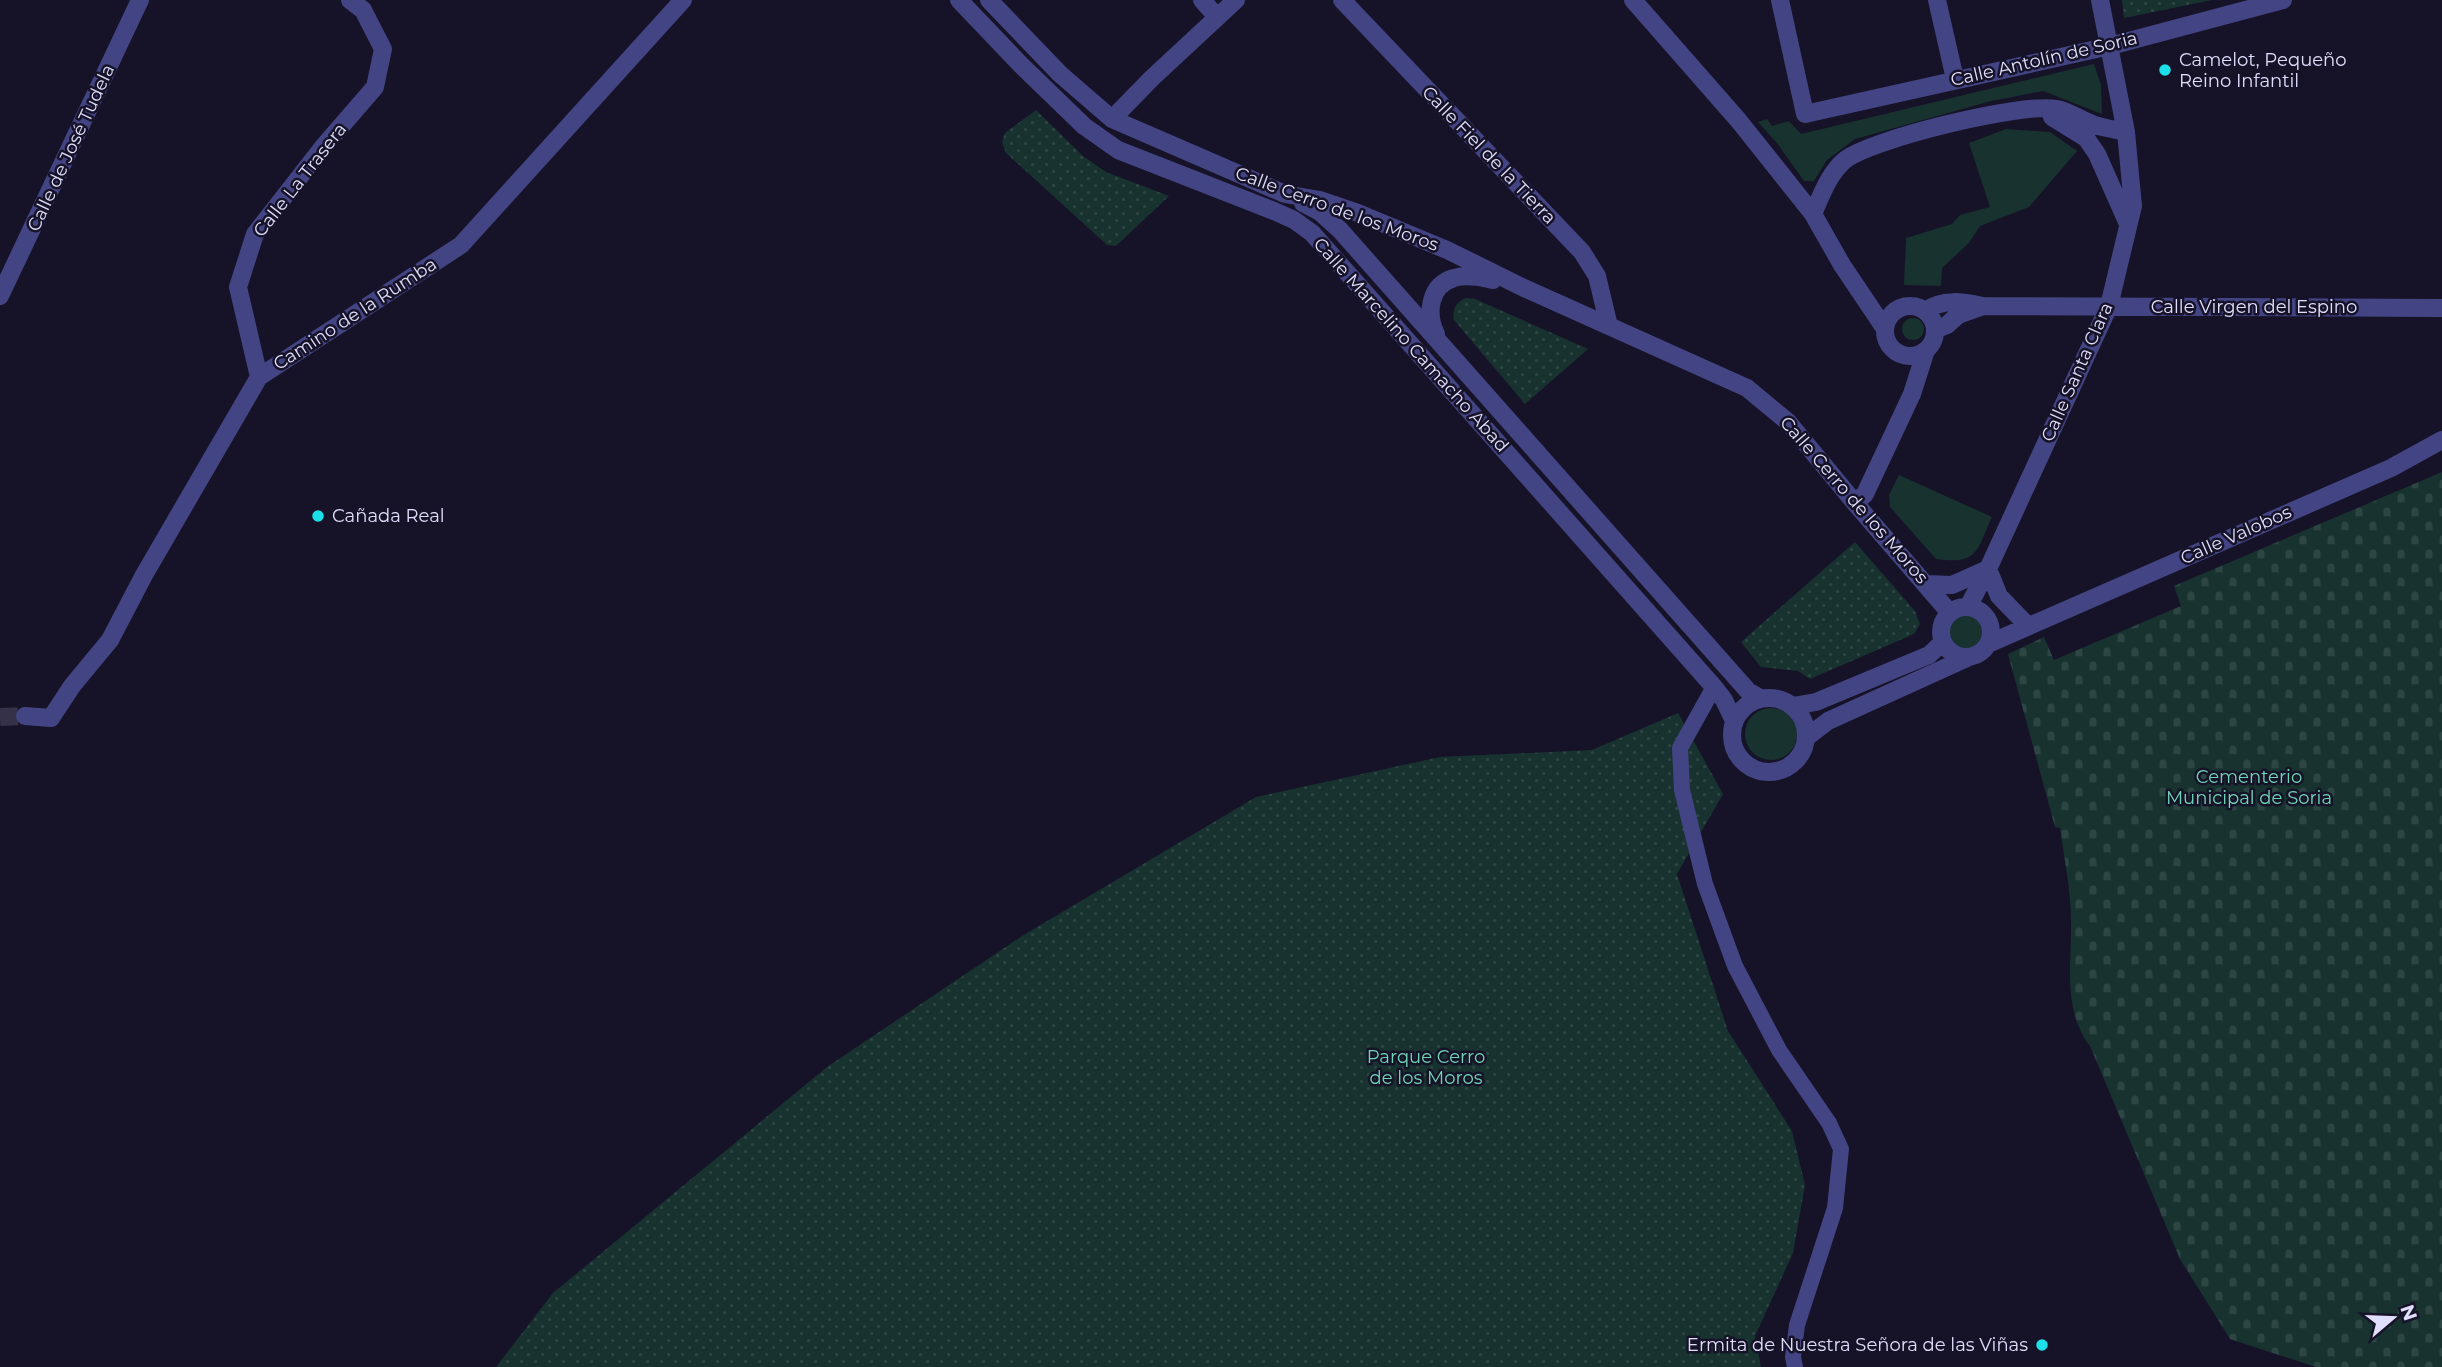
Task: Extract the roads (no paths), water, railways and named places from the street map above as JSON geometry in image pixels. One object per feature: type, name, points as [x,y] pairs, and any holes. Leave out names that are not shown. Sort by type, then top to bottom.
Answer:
[{"type":"street","name":"Calle de José Tudela","points":[[0,296],[140,0]]},
{"type":"street","name":"Calle La Trasera","points":[[259,377],[237,287],[254,234],[375,87],[383,49],[363,10],[350,0]]},
{"type":"street","name":"Camino de la Rumba","points":[[25,716],[51,718],[72,686],[110,640],[150,563],[259,377],[461,244],[683,0]]},
{"type":"street","name":"Calle Marcelino Camacho Abad","points":[[959,0],[1084,126],[1118,150],[1274,211],[1294,220],[1312,233],[1714,687],[1734,721]]},
{"type":"street","name":"Calle Cerro de los Moros","points":[[989,0],[1060,74],[1112,119],[1284,194],[1320,200],[1358,213],[1447,250],[1524,288],[1706,369],[1760,397],[1788,422],[1950,613]]},
{"type":"street","points":[[1202,0],[1217,16]]},
{"type":"street","points":[[1112,119],[1236,0]]},
{"type":"street","name":"Calle Fiel de la Tierra","points":[[1342,0],[1582,252],[1597,276],[1609,326]]},
{"type":"street","points":[[1633,0],[1739,121],[1813,214],[1885,329],[1889,345],[1901,354],[1914,355],[1926,350]]},
{"type":"street","name":"Calle Antolín de Soria","points":[[1780,0],[1805,114],[2110,46],[2283,0]]},
{"type":"street","points":[[1937,0],[1955,79]]},
{"type":"street","name":"Calle Santa Clara","points":[[1968,607],[2109,306],[2133,206],[2126,132],[2100,0]]},
{"type":"street","points":[[1813,214],[1826,185],[1844,161],[1865,148],[1967,120],[2033,107],[2057,109],[2094,125],[2126,132]]},
{"type":"street","points":[[2033,107],[2063,122],[2086,138],[2098,153],[2128,224]]},
{"type":"street","name":"Calle Marcelino Camacho Abad","points":[[1284,194],[1320,212],[1340,230],[1748,691],[1760,698]]},
{"type":"street","name":"Calle Cerro de los Moros","points":[[1445,351],[1430,323],[1429,310],[1433,297],[1443,284],[1453,278],[1475,276],[1524,288]]},
{"type":"street","points":[[1858,287],[1899,308]]},
{"type":"street","name":"Calle Virgen del Espino","points":[[1925,311],[1936,303],[1965,302],[1983,306],[2442,308]]},
{"type":"street","points":[[1855,503],[1866,494],[1912,394],[1935,330],[1930,316],[1912,306],[1899,308],[1889,317],[1885,329]]},
{"type":"street","name":"Calle Virgen del Espino","points":[[1935,330],[1947,326],[1958,316],[1983,306]]},
{"type":"street","points":[[1901,354],[1912,394]]},
{"type":"street","name":"Calle Valobos","points":[[1988,644],[2391,468],[2442,440]]},
{"type":"street","points":[[1926,584],[1952,584],[1988,569],[1999,596],[2028,626]]},
{"type":"street","name":"Calle Santa Clara","points":[[1987,621],[1988,569]]},
{"type":"street","points":[[1806,738],[1828,721],[1969,657],[1983,650],[1988,644],[1987,621],[1968,607],[1950,613],[1942,626],[1943,642],[1954,653],[1969,657]]},
{"type":"street","name":"Calle Valobos","points":[[1987,621],[2028,626]]},
{"type":"street","points":[[1793,705],[1816,702],[1929,655],[1943,642]]},
{"type":"street","points":[[1714,687],[1680,748],[1682,790],[1705,884],[1735,966],[1779,1050],[1829,1123],[1841,1149],[1835,1208],[1797,1325],[1793,1357],[1795,1367]]},
{"type":"street","points":[[1772,697],[1793,705],[1801,714],[1806,738],[1796,761],[1786,769],[1773,772],[1760,772],[1748,766],[1739,758],[1731,733],[1741,710],[1749,702],[1760,698],[1772,697]]},
{"type":"tunnel","points":[[0,717],[25,716]]},
{"type":"place","name":"Camelot, Pequeño Reino Infantil","points":[[2165,70]]},
{"type":"place","name":"Cañada Real","points":[[318,516]]},
{"type":"place","name":"Ermita de Nuestra Señora de las Viñas","points":[[2042,1345]]},
{"type":"park label","name":"Cementerio Municipal de Soria","points":[[2249,787]]},
{"type":"park label","name":"Parque Cerro de los Moros","points":[[1426,1067]]}]
